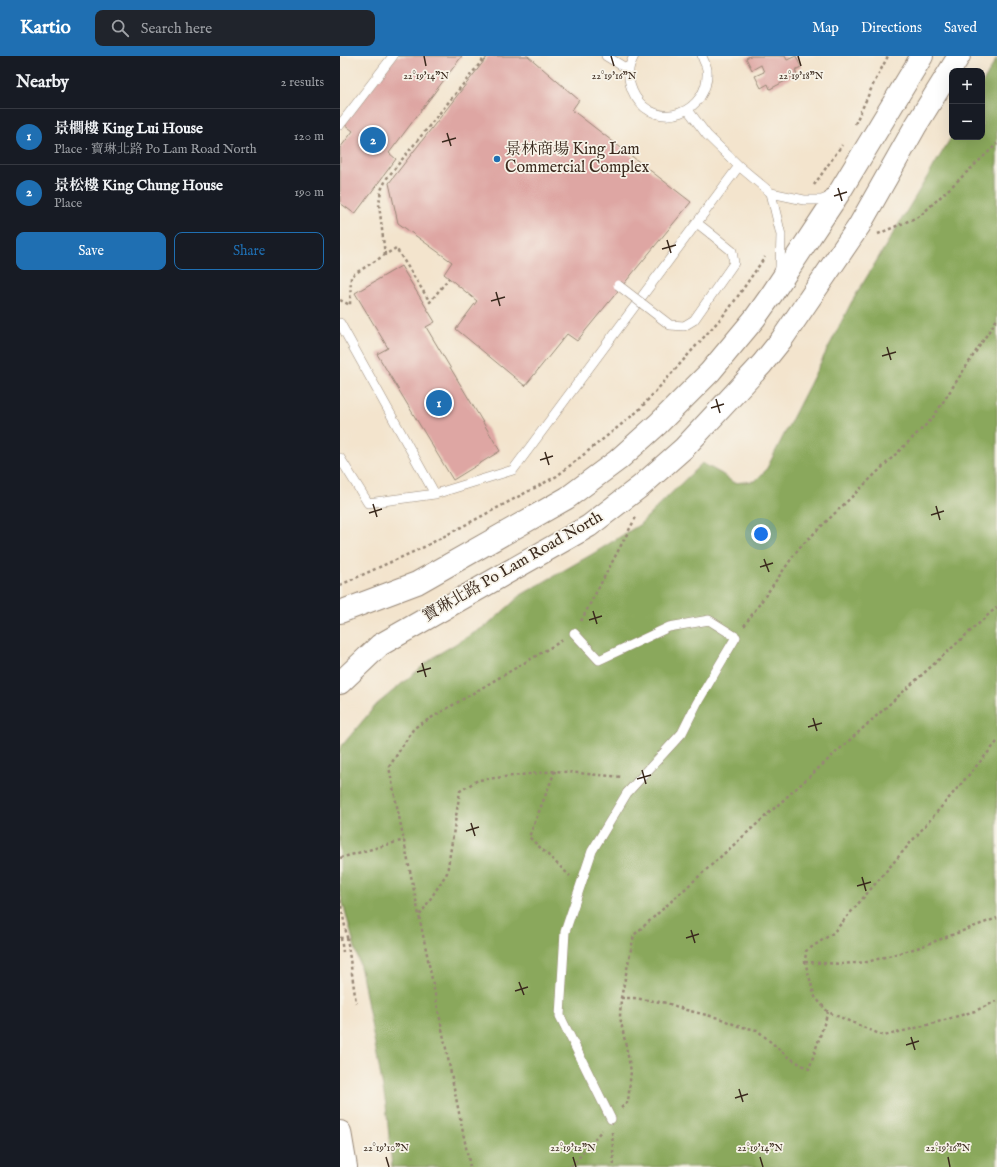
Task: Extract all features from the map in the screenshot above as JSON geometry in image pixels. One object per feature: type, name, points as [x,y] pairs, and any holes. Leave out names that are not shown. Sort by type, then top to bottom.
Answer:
[{"type":"main road","name":"寶琳北路 Po Lam Road North","points":[[340,612],[417,583],[567,498],[618,460],[658,424],[710,372],[755,318],[839,193],[922,56]]},
{"type":"main road","name":"寶琳北路 Po Lam Road North","points":[[340,683],[380,645],[589,526],[641,486],[684,448],[762,364],[782,339],[859,226],[915,126],[959,56]]},
{"type":"main road","points":[[340,1132],[346,1167]]},
{"type":"lane","points":[[340,125],[393,56]]},
{"type":"lane","points":[[606,56],[629,70]]},
{"type":"lane","points":[[634,56],[629,70],[630,88],[639,103],[654,113],[671,115],[688,110],[700,99],[706,85],[707,69],[702,56]]},
{"type":"lane","points":[[688,110],[707,135],[739,166],[771,193],[804,200],[822,200],[839,193]]},
{"type":"lane","points":[[340,458],[368,503],[435,494],[513,470],[739,166]]},
{"type":"lane","points":[[771,193],[781,234],[780,267],[772,294]]},
{"type":"lane","points":[[618,285],[670,325],[684,326],[694,320],[734,263],[732,251],[697,223]]},
{"type":"lane","points":[[340,323],[435,494]]},
{"type":"lane","points":[[574,633],[599,660],[669,627],[710,620],[736,638],[697,703],[682,733],[627,793],[592,852],[565,932],[560,1016],[611,1119]]},
{"type":"path","points":[[385,255],[379,204],[381,190],[386,178],[486,56]]},
{"type":"path","points":[[852,131],[888,56]]},
{"type":"path","points":[[804,200],[843,143]]},
{"type":"path","points":[[873,237],[920,216],[997,144]]},
{"type":"path","points":[[340,585],[424,547],[558,476],[638,411],[729,309],[781,234]]},
{"type":"path","points":[[340,300],[350,305],[351,276],[396,248],[430,302],[449,278]]},
{"type":"path","points":[[736,638],[799,548],[932,419],[997,319]]},
{"type":"path","points":[[470,1167],[389,767],[414,728],[574,633],[639,511]]},
{"type":"path","points":[[571,1167],[611,1119],[628,1102],[631,1071],[620,1016],[621,998],[634,935],[997,607]]},
{"type":"path","points":[[997,742],[833,933],[806,951],[805,962],[816,997],[828,1012],[884,1036],[967,1013],[997,1001]]},
{"type":"path","points":[[419,915],[447,873],[460,791],[478,780],[556,771],[641,779]]},
{"type":"path","points":[[556,771],[529,838],[580,886]]},
{"type":"path","points":[[340,858],[404,840]]},
{"type":"path","points":[[340,900],[347,937],[356,1003]]},
{"type":"path","points":[[805,962],[842,964],[867,962],[917,948],[997,918]]},
{"type":"path","points":[[343,952],[341,938],[347,937]]},
{"type":"path","points":[[621,998],[634,998],[667,1003],[686,1010],[719,1018],[738,1026],[757,1030],[788,1057],[808,1069],[828,1012]]},
{"type":"path","points":[[611,1119],[614,1167]]},
{"type":"green space","points":[[997,58],[997,1167],[392,1167],[386,1105],[362,974],[340,892],[340,748],[376,705],[435,656],[489,624],[521,595],[639,525],[702,463],[722,474],[734,483],[755,481],[766,470],[851,303],[950,140],[985,140],[985,79]]},
{"type":"building","points":[[396,56],[462,56],[389,153],[396,159],[355,214],[340,203],[340,148],[353,131],[344,124]]},
{"type":"building","points":[[488,56],[528,56],[579,100],[572,110],[691,202],[577,341],[567,334],[525,386],[456,329],[477,301],[444,274],[452,262],[398,223],[389,183]]},
{"type":"building","points":[[750,56],[785,56],[787,60],[796,56],[801,67],[795,70],[797,75],[770,89],[768,84],[761,88],[755,76],[764,72],[761,65],[752,70],[746,58]]},
{"type":"building","points":[[401,266],[435,322],[426,327],[500,451],[453,480],[377,354],[388,348],[355,293]]},
{"type":"place","name":"景松樓 King Chung House","points":[[373,140]]},
{"type":"place","name":"景林商場 King Lam Commercial Complex","points":[[497,159]]},
{"type":"place","name":"景櫚樓 King Lui House","points":[[439,403]]}]
